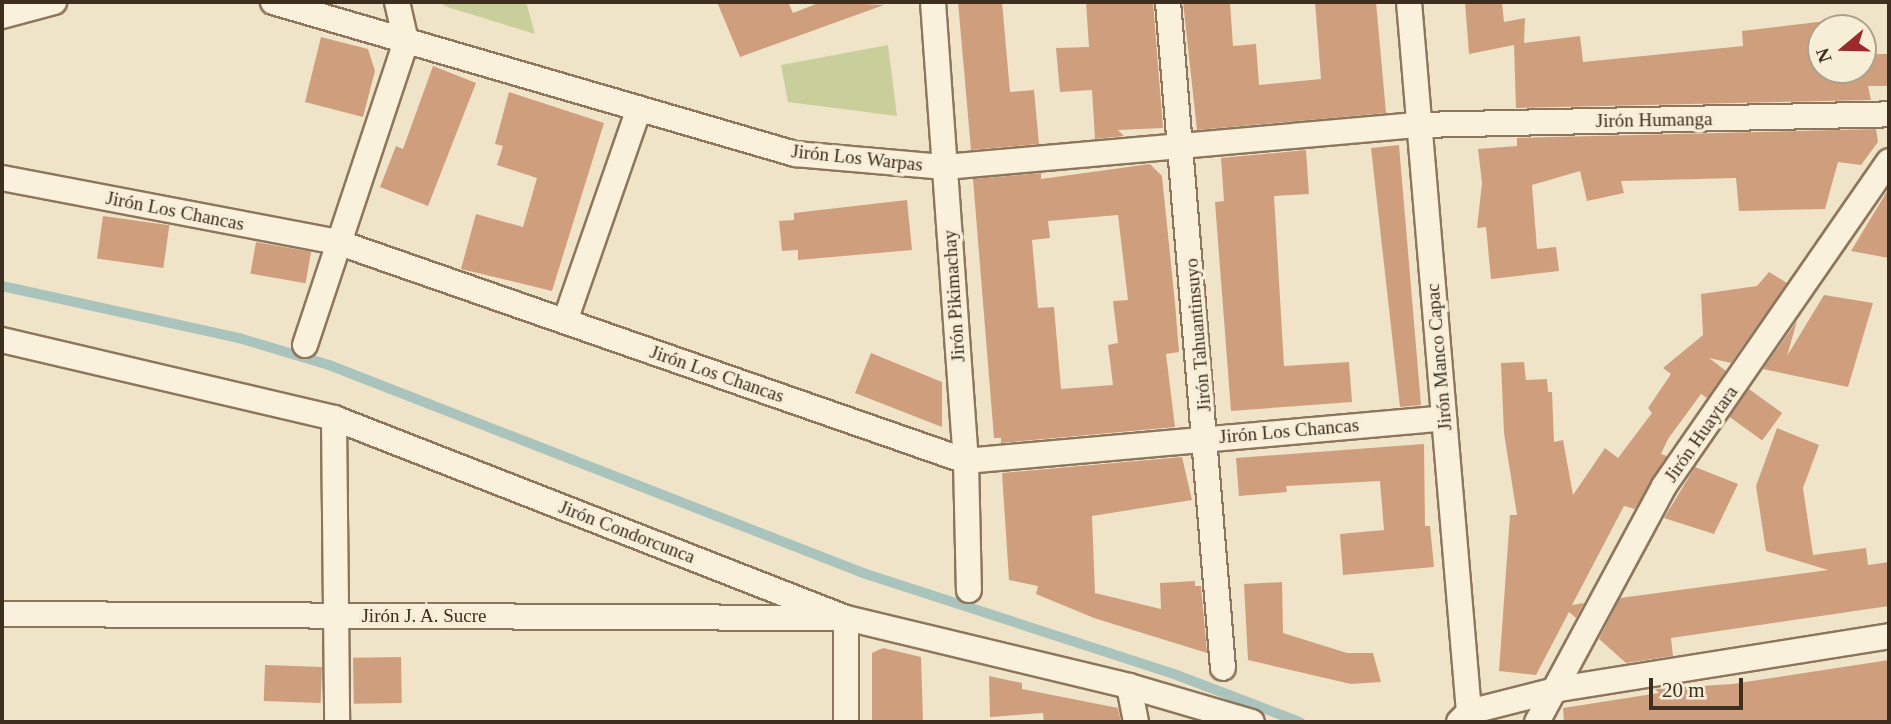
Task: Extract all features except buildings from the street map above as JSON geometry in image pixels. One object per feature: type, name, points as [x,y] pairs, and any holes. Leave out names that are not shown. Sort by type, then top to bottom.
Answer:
[{"type":"street","points":[[2,16],[54,2]]},
{"type":"street","name":"Jirón Los Warpas","points":[[273,2],[795,154],[945,167],[1419,125]]},
{"type":"street","points":[[305,345],[337,242],[406,41],[397,2]]},
{"type":"street","name":"Jirón Pikimachay","points":[[933,2],[966,461],[969,590]]},
{"type":"street","name":"Jirón Tahuantinsuyo","points":[[1168,2],[1207,438],[1223,668]]},
{"type":"street","name":"Jirón Manco Capac","points":[[1409,2],[1444,418],[1464,717]]},
{"type":"street","points":[[565,321],[639,108]]},
{"type":"street","name":"Jirón Humanga","points":[[1419,125],[1889,114]]},
{"type":"street","name":"Jirón Huaytara","points":[[1538,722],[1559,690],[1664,486],[1889,161]]},
{"type":"street","name":"Jirón Los Chancas","points":[[2,178],[337,242],[966,461],[1444,418]]},
{"type":"street","name":"Jirón Condorcunca","points":[[2,340],[334,418],[846,618],[1129,686],[1252,722]]},
{"type":"street","points":[[334,418],[337,722]]},
{"type":"street","name":"Jirón J. A. Sucre","points":[[2,614],[846,618]]},
{"type":"street","points":[[846,618],[846,722]]},
{"type":"street","points":[[1464,717],[1559,690],[1889,636]]},
{"type":"street","points":[[1129,686],[1136,722]]},
{"type":"green space","points":[[443,2],[526,2],[535,34],[444,6]]},
{"type":"green space","points":[[888,45],[897,116],[788,102],[781,65]]},
{"type":"waterway","points":[[2,286],[239,338],[329,365],[863,573],[1174,674],[1300,722]]}]
